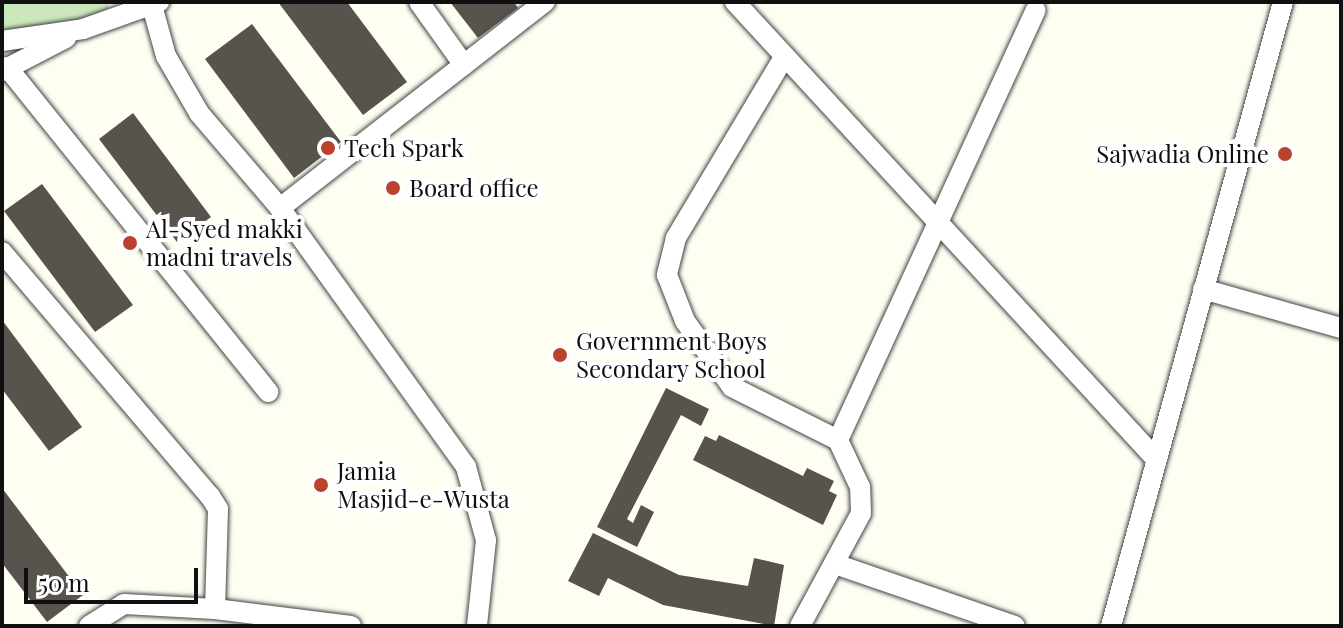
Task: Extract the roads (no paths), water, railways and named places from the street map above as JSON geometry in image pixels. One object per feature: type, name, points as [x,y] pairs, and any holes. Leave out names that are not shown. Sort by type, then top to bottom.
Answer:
[{"type":"street","points":[[419,2],[464,65]]},
{"type":"street","points":[[280,208],[545,2]]},
{"type":"street","points":[[735,2],[783,59],[1156,459]]},
{"type":"street","points":[[1111,626],[1283,2]]},
{"type":"street","points":[[268,392],[5,69],[83,29],[154,4],[166,56],[199,113],[280,208],[466,467],[486,540],[477,626]]},
{"type":"street","points":[[838,440],[1036,10]]},
{"type":"street","points":[[2,41],[83,29]]},
{"type":"street","points":[[783,59],[676,238],[667,275],[685,321],[732,387],[838,440],[860,487],[861,513],[800,626]]},
{"type":"street","points":[[2,252],[218,509],[215,609]]},
{"type":"street","points":[[1203,289],[1341,328]]},
{"type":"street","points":[[835,564],[1015,626]]},
{"type":"street","points":[[89,626],[124,604],[215,609],[242,619],[351,626]]},
{"type":"place","name":"Tech Spark","points":[[328,148]]},
{"type":"place","name":"Sajwadia Online","points":[[1285,154]]},
{"type":"place","name":"Board office","points":[[393,188]]},
{"type":"place","name":"Al-Syed makki madni travels","points":[[130,243]]},
{"type":"place","name":"Government Boys Secondary School","points":[[560,355]]},
{"type":"place","name":"Jamia Masjid-e-Wusta","points":[[321,485]]}]
